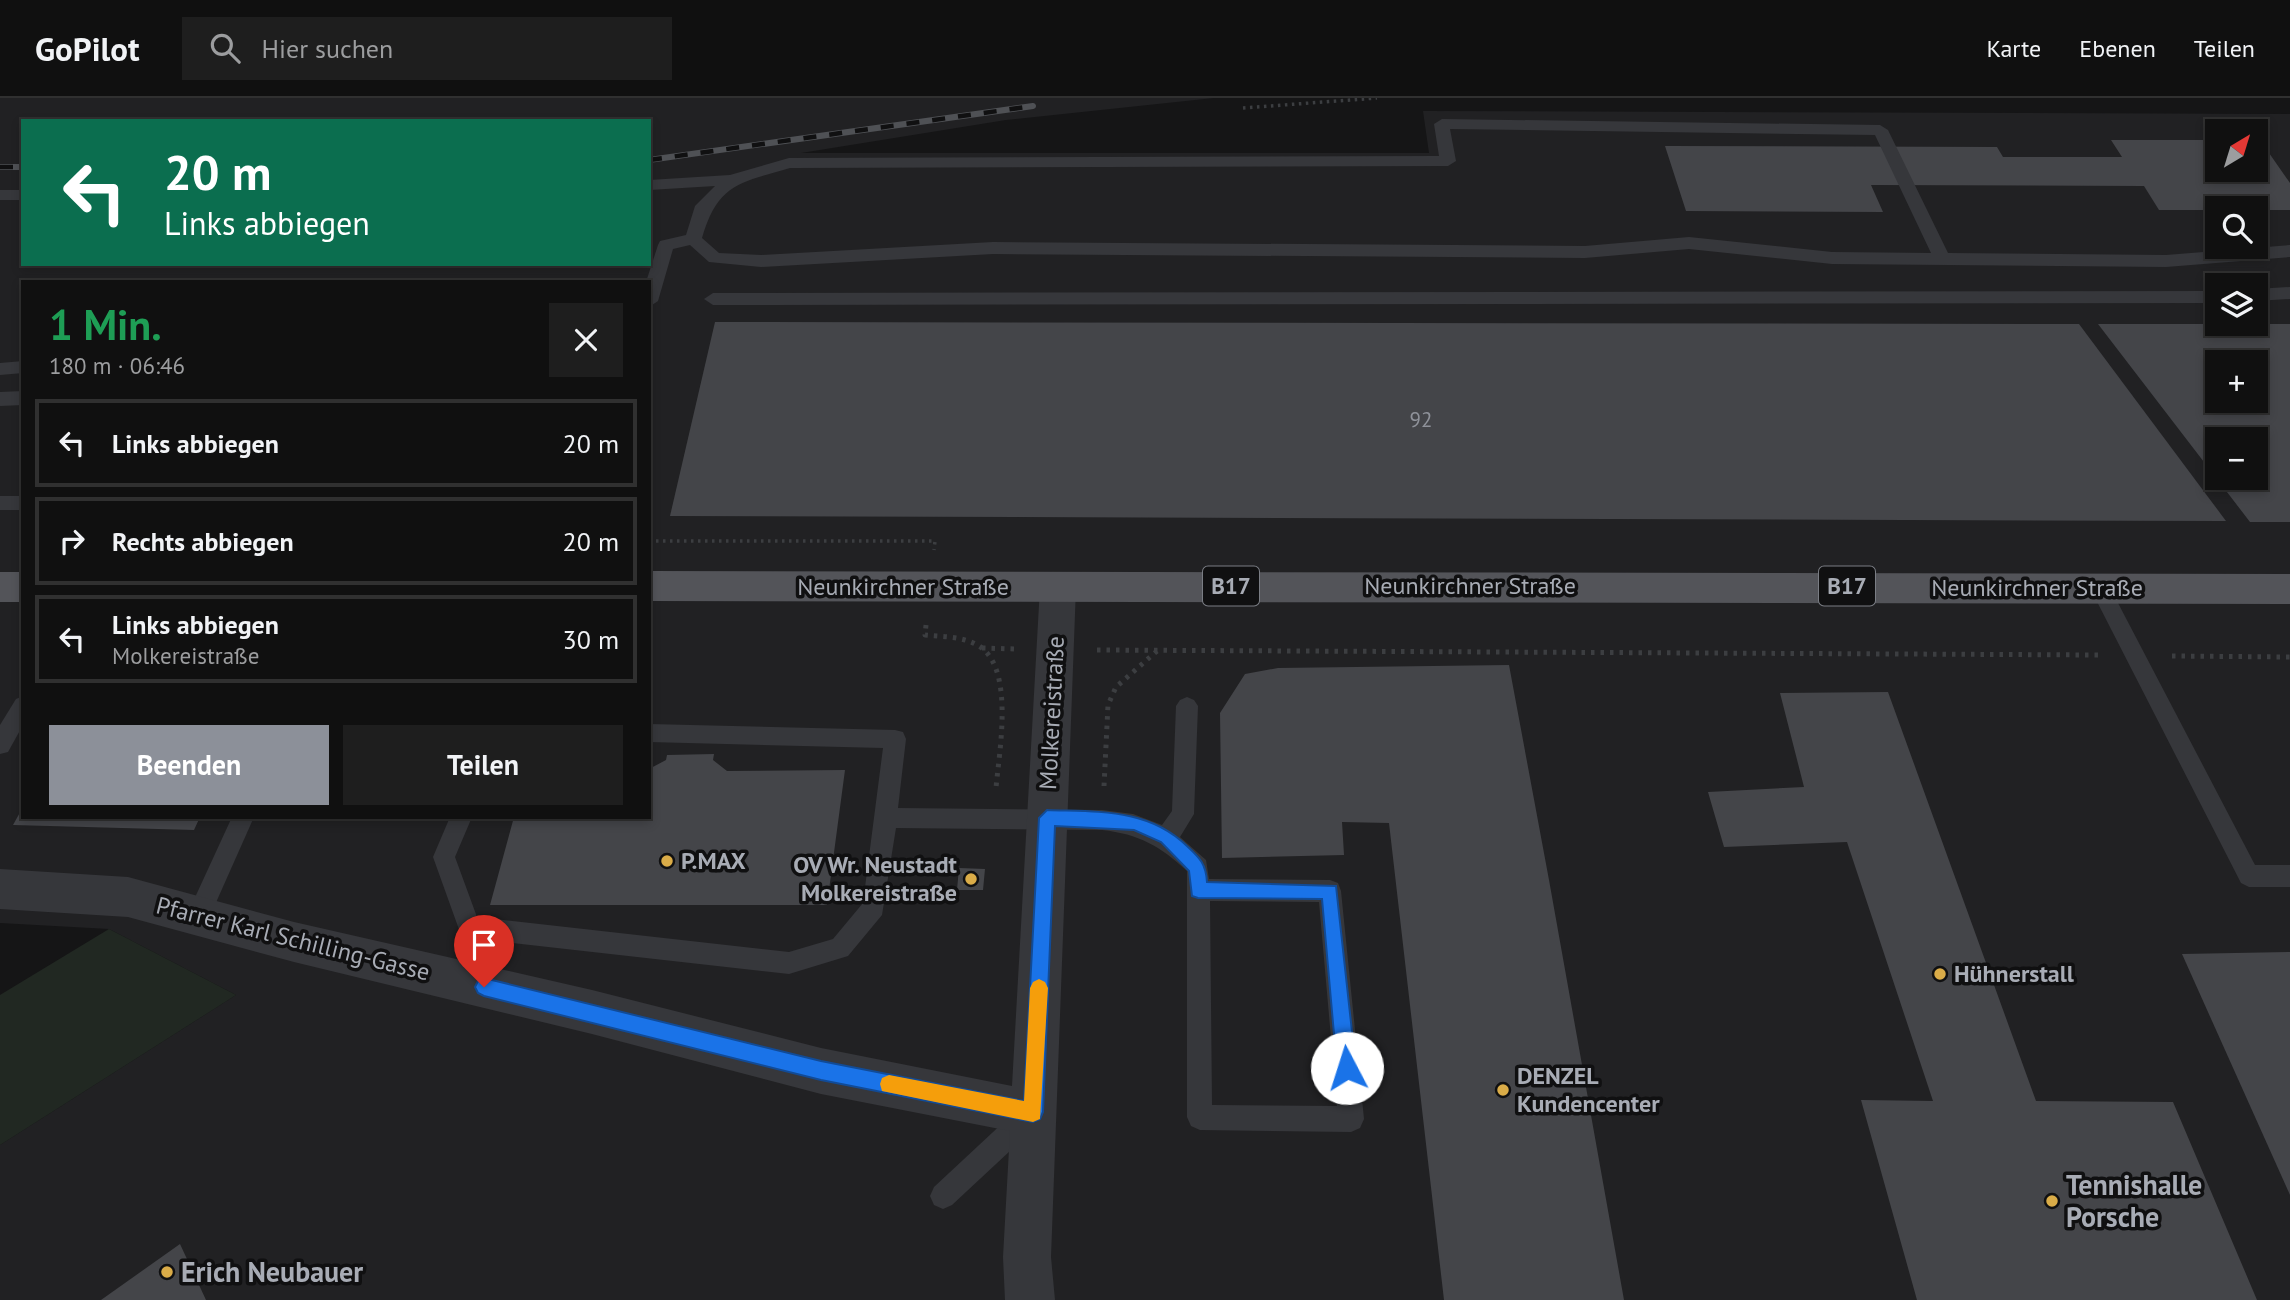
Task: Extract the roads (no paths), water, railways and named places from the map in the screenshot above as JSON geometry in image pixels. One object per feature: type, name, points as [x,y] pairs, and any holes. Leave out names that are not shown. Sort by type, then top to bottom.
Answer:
[{"type":"main road","name":"Neunkirchner Straße","points":[[651,586],[2290,589]]},
{"type":"main road","points":[[0,587],[21,587]]},
{"type":"street","name":"Molkereistraße","points":[[1030,1300],[1027,1257],[1058,587]]},
{"type":"street","name":"Pfarrer Karl Schilling-Gasse","points":[[0,889],[128,897],[198,917],[821,1071],[1033,1112]]},
{"type":"lane","points":[[651,185],[731,180],[789,163],[1448,161],[1442,124],[1880,130],[1942,258]]},
{"type":"lane","points":[[693,239],[703,206],[731,180]]},
{"type":"lane","points":[[0,195],[21,195]]},
{"type":"lane","points":[[693,239],[715,258],[761,261],[993,248],[1585,252],[1689,243],[1832,258],[2166,261],[2290,251]]},
{"type":"lane","points":[[651,294],[666,245],[693,239]]},
{"type":"lane","points":[[2268,294],[2290,293]]},
{"type":"lane","points":[[713,299],[2205,297]]},
{"type":"lane","points":[[0,369],[21,367]]},
{"type":"lane","points":[[0,399],[21,397]]},
{"type":"lane","points":[[0,503],[21,503]]},
{"type":"lane","points":[[2100,588],[2132,655],[2249,877],[2290,876]]},
{"type":"lane","points":[[1167,837],[1182,814],[1187,706]]},
{"type":"lane","points":[[0,745],[21,708]]},
{"type":"lane","points":[[460,819],[444,857],[469,928],[789,963],[840,948],[874,907],[895,739],[651,733]]},
{"type":"lane","points":[[886,818],[1102,820],[1135,823],[1167,837],[1198,867],[1198,890],[1200,1117],[1352,1119],[1330,891],[1198,890]]},
{"type":"lane","points":[[198,917],[242,819]]},
{"type":"lane","points":[[943,1196],[1033,1112]]},
{"type":"railway","points":[[651,160],[1033,106]]},
{"type":"railway","points":[[0,167],[21,167]]},
{"type":"place","name":"P.MAX","points":[[667,861]]},
{"type":"place","name":"OV Wr. Neustadt Molkereistraße","points":[[971,879]]},
{"type":"place","name":"Hühnerstall","points":[[1940,974]]},
{"type":"place","name":"DENZEL Kundencenter","points":[[1503,1090]]},
{"type":"place","name":"Tennishalle Porsche","points":[[2052,1201]]},
{"type":"place","name":"Erich Neubauer","points":[[167,1272]]}]
